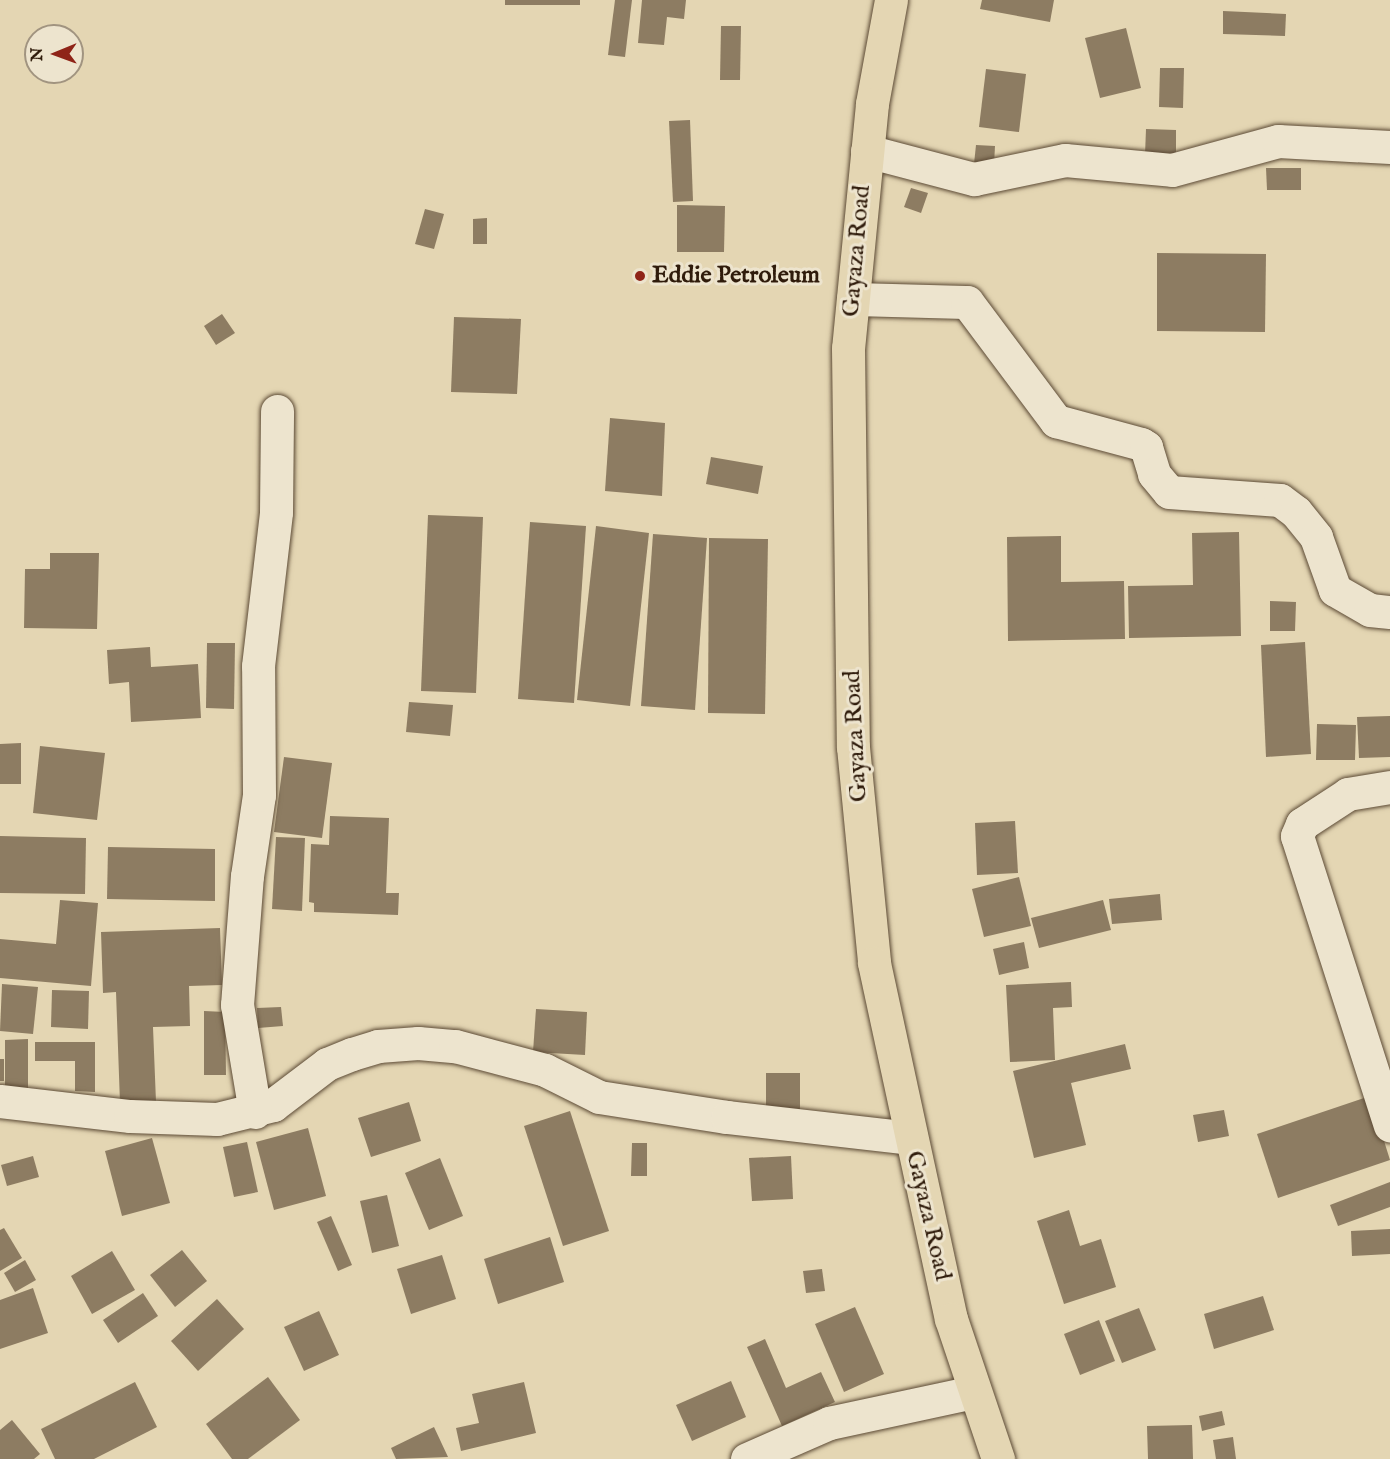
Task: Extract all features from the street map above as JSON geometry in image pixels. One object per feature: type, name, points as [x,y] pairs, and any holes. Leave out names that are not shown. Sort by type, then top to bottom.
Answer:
[{"type":"main road","name":"Gayaza Road","points":[[891,0],[867,151],[848,348],[853,747],[874,963],[910,1138],[951,1319],[973,1392],[998,1459]]},
{"type":"street","points":[[867,151],[974,179],[1065,160],[1172,170],[1278,141],[1390,147]]},
{"type":"street","points":[[853,299],[967,302],[1056,421],[1146,447],[1154,474],[1169,492],[1280,501],[1296,512],[1316,537],[1335,590],[1370,610],[1390,612]]},
{"type":"street","points":[[255,1112],[237,1005],[247,876],[259,795],[258,666],[276,512],[277,411]]},
{"type":"street","points":[[1390,788],[1348,794],[1302,824],[1297,836],[1390,1125]]},
{"type":"street","points":[[0,1101],[130,1116],[217,1119],[255,1112],[273,1105],[327,1064],[378,1046],[418,1043],[455,1046],[545,1070],[599,1097],[727,1117],[910,1138]]},
{"type":"street","points":[[747,1459],[829,1423],[973,1392]]},
{"type":"building","points":[[505,0],[580,0],[580,5],[505,5]]},
{"type":"building","points":[[615,0],[632,0],[625,57],[608,55]]},
{"type":"building","points":[[642,0],[686,0],[684,19],[667,17],[664,45],[638,43]]},
{"type":"building","points":[[982,0],[1054,0],[1050,22],[980,9]]},
{"type":"building","points":[[1223,11],[1286,14],[1285,36],[1223,34]]},
{"type":"building","points":[[721,26],[741,26],[740,80],[720,80]]},
{"type":"building","points":[[1126,28],[1141,88],[1100,98],[1085,38]]},
{"type":"building","points":[[1160,68],[1184,68],[1183,108],[1159,107]]},
{"type":"building","points":[[986,69],[1026,74],[1019,132],[979,127]]},
{"type":"building","points":[[690,120],[693,201],[673,202],[669,121]]},
{"type":"building","points":[[1146,129],[1176,130],[1176,156],[1145,155]]},
{"type":"building","points":[[976,145],[995,146],[994,165],[974,164]]},
{"type":"building","points":[[1266,168],[1301,168],[1301,190],[1267,190]]},
{"type":"building","points":[[911,188],[928,193],[921,213],[904,207]]},
{"type":"building","points":[[677,205],[725,206],[724,252],[677,252]]},
{"type":"building","points":[[425,209],[444,214],[434,249],[415,244]]},
{"type":"building","points":[[487,218],[487,244],[473,244],[473,219]]},
{"type":"building","points":[[1157,253],[1266,254],[1265,332],[1157,331]]},
{"type":"building","points":[[222,314],[235,333],[216,345],[204,326]]},
{"type":"building","points":[[454,317],[521,319],[517,394],[451,392]]},
{"type":"building","points":[[610,418],[665,423],[662,496],[605,491]]},
{"type":"building","points":[[711,457],[763,466],[758,494],[706,484]]},
{"type":"building","points":[[428,515],[483,517],[476,693],[421,691]]},
{"type":"building","points":[[530,522],[586,526],[574,703],[518,699]]},
{"type":"building","points":[[596,526],[649,533],[630,706],[577,700]]},
{"type":"building","points":[[1239,532],[1241,636],[1129,638],[1128,586],[1193,585],[1192,533]]},
{"type":"building","points":[[653,534],[707,538],[695,710],[641,706]]},
{"type":"building","points":[[1061,536],[1061,582],[1124,581],[1125,639],[1008,641],[1007,537]]},
{"type":"building","points":[[709,538],[768,539],[765,714],[708,713]]},
{"type":"building","points":[[50,553],[99,553],[97,629],[24,628],[25,569],[50,569]]},
{"type":"building","points":[[1270,601],[1296,602],[1295,631],[1270,631]]},
{"type":"building","points":[[1305,642],[1311,754],[1266,757],[1261,645]]},
{"type":"building","points":[[207,643],[235,643],[234,709],[206,708]]},
{"type":"building","points":[[150,647],[151,667],[198,664],[201,718],[131,722],[129,682],[109,684],[107,650]]},
{"type":"building","points":[[409,702],[453,705],[450,736],[406,732]]},
{"type":"building","points":[[1390,716],[1390,757],[1359,758],[1357,717]]},
{"type":"building","points":[[1317,724],[1356,725],[1355,760],[1316,760]]},
{"type":"building","points":[[21,743],[21,784],[0,784],[0,744]]},
{"type":"building","points":[[40,746],[105,753],[97,820],[33,813]]},
{"type":"building","points":[[284,757],[332,763],[322,838],[274,832]]},
{"type":"building","points":[[330,816],[389,818],[386,893],[399,893],[398,915],[314,912],[314,903],[309,902],[311,844],[329,845]]},
{"type":"building","points":[[1015,821],[1018,873],[977,875],[975,823]]},
{"type":"building","points":[[0,836],[86,838],[85,894],[0,893]]},
{"type":"building","points":[[276,837],[305,838],[302,911],[272,909]]},
{"type":"building","points":[[108,847],[215,849],[215,901],[107,899]]},
{"type":"building","points":[[1019,877],[1031,926],[984,937],[972,889]]},
{"type":"building","points":[[1160,894],[1162,920],[1112,924],[1109,899]]},
{"type":"building","points":[[60,900],[98,903],[91,986],[0,978],[0,939],[56,944]]},
{"type":"building","points":[[1103,900],[1111,930],[1039,948],[1031,918]]},
{"type":"building","points":[[220,928],[222,985],[189,986],[190,1026],[153,1027],[156,1102],[120,1103],[116,992],[103,993],[101,932]]},
{"type":"building","points":[[1024,942],[1029,968],[999,975],[993,949]]},
{"type":"building","points":[[1071,982],[1072,1007],[1053,1008],[1055,1060],[1010,1062],[1006,985]]},
{"type":"building","points":[[2,984],[38,987],[33,1034],[0,1031]]},
{"type":"building","points":[[52,990],[89,991],[88,1029],[51,1027]]},
{"type":"building","points":[[281,1007],[283,1026],[258,1028],[257,1008]]},
{"type":"building","points":[[536,1009],[587,1012],[585,1055],[533,1052]]},
{"type":"building","points":[[204,1011],[225,1012],[226,1075],[204,1075]]},
{"type":"building","points":[[28,1039],[28,1094],[5,1095],[5,1040]]},
{"type":"building","points":[[35,1042],[95,1042],[95,1092],[75,1091],[75,1061],[35,1061]]},
{"type":"building","points":[[1125,1044],[1131,1069],[1071,1083],[1086,1145],[1034,1158],[1013,1071]]},
{"type":"building","points":[[0,1059],[4,1059],[4,1081],[0,1081]]},
{"type":"building","points":[[766,1073],[800,1073],[800,1113],[766,1113]]},
{"type":"building","points":[[1370,1096],[1390,1160],[1278,1198],[1257,1134]]},
{"type":"building","points":[[409,1102],[421,1141],[371,1157],[358,1118]]},
{"type":"building","points":[[1224,1110],[1229,1136],[1198,1142],[1193,1115]]},
{"type":"building","points":[[570,1111],[609,1231],[563,1246],[524,1126]]},
{"type":"building","points":[[308,1128],[326,1196],[274,1210],[256,1142]]},
{"type":"building","points":[[152,1138],[170,1203],[122,1216],[105,1151]]},
{"type":"building","points":[[247,1142],[258,1192],[234,1197],[223,1147]]},
{"type":"building","points":[[632,1143],[647,1143],[647,1176],[631,1176]]},
{"type":"building","points":[[33,1156],[39,1177],[7,1186],[1,1165]]},
{"type":"building","points":[[791,1156],[793,1199],[752,1201],[749,1158]]},
{"type":"building","points":[[440,1158],[463,1216],[429,1230],[405,1173]]},
{"type":"building","points":[[1390,1182],[1390,1207],[1338,1226],[1330,1205]]},
{"type":"building","points":[[387,1195],[399,1246],[372,1253],[360,1201]]},
{"type":"building","points":[[1069,1210],[1080,1246],[1101,1239],[1116,1287],[1064,1304],[1037,1221]]},
{"type":"building","points":[[331,1216],[352,1265],[338,1271],[317,1222]]},
{"type":"building","points":[[4,1228],[22,1258],[0,1271],[0,1230]]},
{"type":"building","points":[[1390,1229],[1390,1254],[1352,1256],[1351,1231]]},
{"type":"building","points":[[550,1237],[564,1282],[498,1304],[484,1259]]},
{"type":"building","points":[[182,1250],[207,1281],[175,1307],[150,1275]]},
{"type":"building","points":[[112,1251],[135,1290],[92,1314],[71,1276]]},
{"type":"building","points":[[442,1255],[456,1299],[411,1314],[397,1269]]},
{"type":"building","points":[[25,1260],[36,1280],[15,1292],[4,1273]]},
{"type":"building","points":[[822,1269],[825,1291],[806,1293],[803,1271]]},
{"type":"building","points":[[33,1288],[48,1333],[0,1349],[0,1300]]},
{"type":"building","points":[[143,1293],[158,1316],[118,1343],[103,1320]]},
{"type":"building","points":[[1263,1296],[1274,1330],[1214,1349],[1204,1314]]},
{"type":"building","points":[[217,1299],[244,1329],[198,1371],[171,1341]]},
{"type":"building","points":[[855,1307],[884,1374],[844,1392],[815,1324]]},
{"type":"building","points":[[1139,1308],[1156,1350],[1122,1363],[1105,1321]]},
{"type":"building","points":[[319,1311],[339,1355],[304,1371],[284,1327]]},
{"type":"building","points":[[1099,1320],[1115,1361],[1080,1375],[1064,1334]]},
{"type":"building","points":[[765,1339],[786,1388],[821,1372],[835,1402],[782,1426],[747,1347]]},
{"type":"building","points":[[268,1377],[300,1420],[248,1459],[232,1459],[206,1424]]},
{"type":"building","points":[[731,1381],[746,1417],[692,1441],[676,1405]]},
{"type":"building","points":[[135,1382],[157,1427],[94,1459],[55,1459],[41,1429]]},
{"type":"building","points":[[524,1382],[536,1433],[461,1451],[456,1428],[479,1423],[472,1394]]},
{"type":"building","points":[[1222,1411],[1225,1425],[1202,1431],[1199,1416]]},
{"type":"building","points":[[12,1420],[40,1454],[34,1459],[0,1459],[0,1430]]},
{"type":"building","points":[[1192,1425],[1193,1459],[1148,1459],[1147,1426]]},
{"type":"building","points":[[434,1427],[448,1457],[396,1459],[391,1448]]},
{"type":"building","points":[[1233,1437],[1236,1459],[1216,1459],[1213,1440]]},
{"type":"place","name":"Eddie Petroleum","points":[[640,276]]}]
